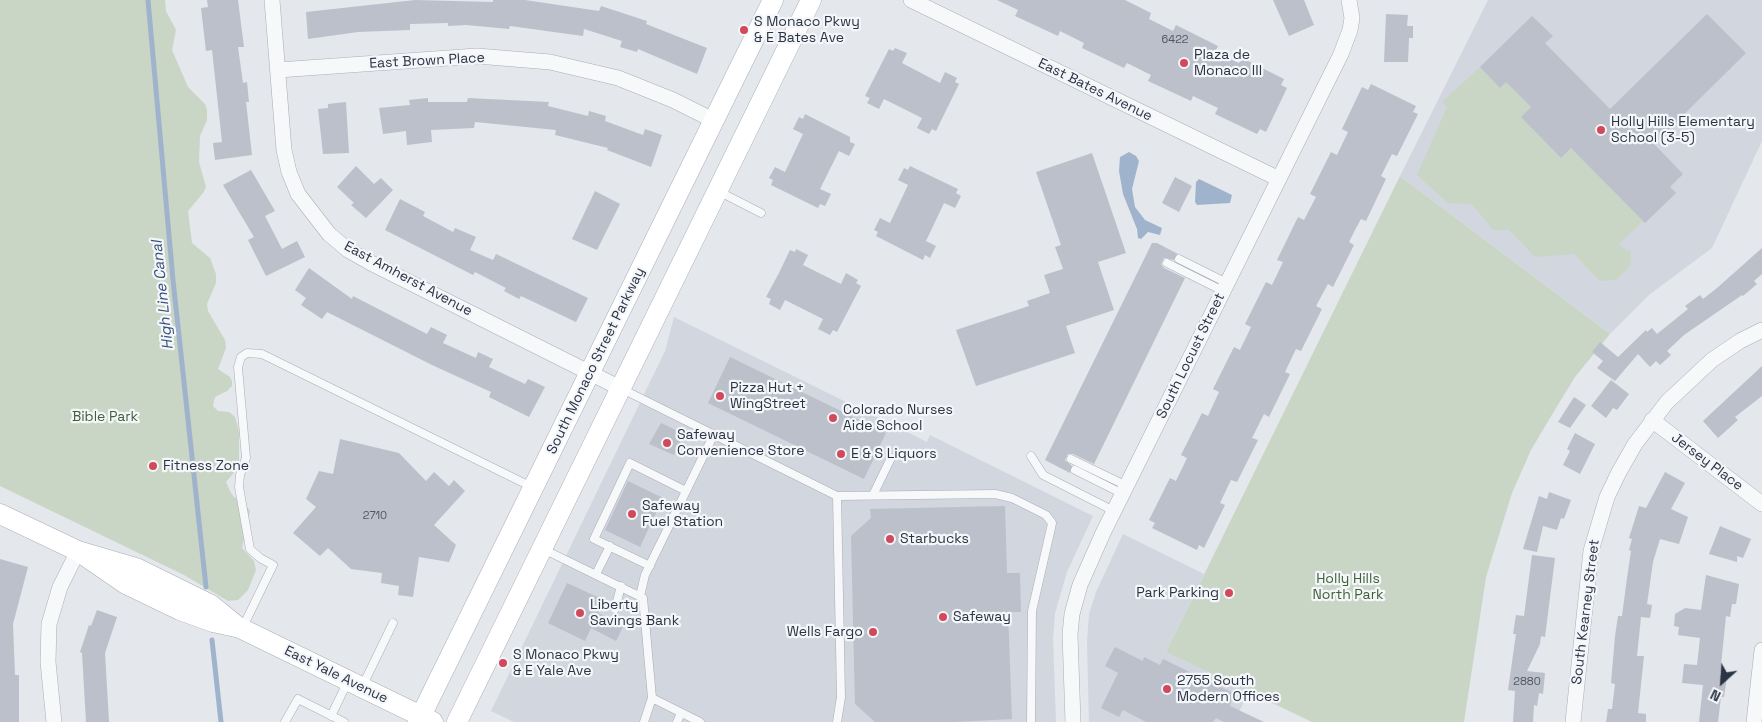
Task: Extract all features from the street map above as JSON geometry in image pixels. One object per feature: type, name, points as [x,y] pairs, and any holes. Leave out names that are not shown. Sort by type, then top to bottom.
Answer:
[{"type":"main road","name":"South Monaco Street Parkway","points":[[424,720],[534,488],[773,0]]},
{"type":"main road","points":[[457,722],[811,0]]},
{"type":"main road","name":"East Yale Avenue","points":[[0,514],[78,551],[126,584],[180,610],[213,622],[240,628],[424,720]]},
{"type":"street","name":"East Amherst Avenue","points":[[272,0],[284,150],[289,172],[298,194],[328,234],[348,250],[371,263],[620,388]]},
{"type":"street","name":"East Bates Avenue","points":[[911,0],[1278,179]]},
{"type":"street","name":"South Locust Street","points":[[1073,722],[1070,634],[1072,614],[1084,576],[1347,40],[1352,18],[1349,0]]},
{"type":"street","name":"East Brown Place","points":[[278,70],[477,56],[550,62],[618,78],[673,100],[714,121]]},
{"type":"street","name":"South Kearney Street","points":[[1573,722],[1591,551],[1598,522],[1619,472],[1652,420],[1667,402],[1712,360],[1762,330]]},
{"type":"street","name":"Jersey Place","points":[[1652,420],[1762,504]]},
{"type":"street","points":[[54,722],[47,652],[49,624],[60,587],[78,551]]},
{"type":"street","points":[[1754,722],[1762,650]]},
{"type":"lane","points":[[717,191],[761,213]]},
{"type":"lane","points":[[1179,259],[1225,287]]},
{"type":"lane","points":[[1167,264],[1225,287]]},
{"type":"lane","points":[[240,628],[273,565],[260,558],[250,549],[239,487],[240,475],[246,458],[238,367],[241,356],[247,353],[262,354],[534,488]]},
{"type":"lane","points":[[620,388],[837,496],[1002,494],[1050,518],[1051,528],[1032,604],[1031,722]]},
{"type":"lane","points":[[640,596],[642,584],[650,566],[714,434]]},
{"type":"lane","points":[[1031,456],[1045,476],[1114,512]]},
{"type":"lane","points":[[873,495],[891,458]]},
{"type":"lane","points":[[1071,459],[1125,490]]},
{"type":"lane","points":[[650,566],[594,539],[630,464],[686,491]]},
{"type":"lane","points":[[1075,470],[1125,490]]},
{"type":"lane","points":[[837,496],[841,697],[837,722]]},
{"type":"lane","points":[[596,574],[610,546]]},
{"type":"lane","points":[[542,548],[644,599],[652,698],[644,722]]},
{"type":"lane","points":[[615,609],[621,586]]},
{"type":"lane","points":[[331,716],[355,684],[393,623]]},
{"type":"lane","points":[[652,698],[700,722]]},
{"type":"lane","points":[[286,722],[298,699],[344,722]]},
{"type":"lane","points":[[677,722],[681,713]]},
{"type":"shaded area","points":[[1488,0],[1762,0],[1762,141],[1712,248],[1649,295],[1610,334],[1400,176]]},
{"type":"shaded area","points":[[674,317],[927,442],[930,435],[1093,516],[1067,572],[1055,613],[1053,639],[1056,722],[514,722],[491,711],[665,351]]},
{"type":"shaded area","points":[[1123,534],[1204,574],[1166,652],[1249,692],[1234,722],[1089,722],[1087,642],[1089,614],[1096,592]]},
{"type":"green space","name":"Bible Park","points":[[0,0],[165,0],[166,11],[176,30],[172,50],[188,87],[205,104],[207,110],[207,120],[200,136],[199,162],[206,187],[188,211],[192,243],[210,258],[216,274],[216,283],[207,304],[208,311],[225,340],[226,348],[218,369],[230,377],[232,381],[232,386],[227,391],[215,397],[213,406],[218,411],[229,412],[235,417],[239,431],[239,467],[226,482],[235,498],[244,502],[250,511],[242,548],[254,561],[256,570],[248,590],[238,600],[228,601],[184,575],[0,486]]},
{"type":"green space","points":[[1480,67],[1500,88],[1506,82],[1531,107],[1521,117],[1561,158],[1571,148],[1643,221],[1618,245],[1631,252],[1630,266],[1616,280],[1600,281],[1574,254],[1535,257],[1509,230],[1493,230],[1472,204],[1448,203],[1417,175],[1447,107],[1442,102]]},
{"type":"green space","name":"Holly Hills North Park","points":[[1400,176],[1610,334],[1575,377],[1531,450],[1512,493],[1486,577],[1464,722],[1312,722],[1166,652]]},
{"type":"water","points":[[1129,152],[1136,156],[1139,161],[1132,189],[1135,207],[1145,220],[1162,228],[1160,235],[1148,232],[1141,239],[1138,238],[1137,229],[1123,194],[1119,171],[1120,157]]},
{"type":"water","points":[[1199,179],[1232,195],[1230,203],[1197,205],[1195,202],[1196,182]]},
{"type":"building","points":[[207,0],[238,0],[244,47],[238,47],[243,83],[247,82],[249,102],[246,102],[252,155],[215,160],[213,143],[222,142],[212,50],[206,51],[201,8],[208,7]]},
{"type":"building","points":[[415,0],[493,2],[493,0],[525,0],[599,11],[601,6],[647,21],[646,24],[707,48],[697,74],[638,49],[637,52],[620,47],[622,41],[584,29],[583,36],[510,26],[509,29],[466,25],[448,26],[448,23],[410,24],[410,30],[358,32],[308,39],[306,12]]},
{"type":"building","points":[[997,0],[1125,0],[1151,13],[1149,19],[1173,31],[1176,25],[1218,46],[1215,52],[1239,63],[1242,58],[1284,79],[1281,85],[1287,88],[1266,132],[1260,129],[1257,134],[1215,114],[1218,108],[1193,96],[1191,101],[1148,81],[1151,75],[1127,63],[1124,68],[1082,48],[1084,43],[1060,31],[1058,36],[1015,16],[1018,10]]},
{"type":"building","points":[[1273,0],[1304,0],[1314,25],[1289,36]]},
{"type":"building","points":[[1386,14],[1408,15],[1407,26],[1413,26],[1413,38],[1409,38],[1408,62],[1384,62]]},
{"type":"building","name":"Holly Hills Elementary School (3-5)","points":[[1707,14],[1746,53],[1654,144],[1683,174],[1670,187],[1676,193],[1645,223],[1571,148],[1561,158],[1521,117],[1531,107],[1506,82],[1500,88],[1480,67],[1532,16],[1553,36],[1545,43],[1610,109]]},
{"type":"building","points":[[895,48],[907,53],[902,63],[940,83],[945,72],[957,78],[955,82],[959,84],[936,131],[932,129],[929,134],[917,128],[922,118],[884,99],[879,109],[867,103],[870,98],[865,96],[889,49],[893,51]]},
{"type":"building","points":[[1371,84],[1416,106],[1413,112],[1418,114],[1397,156],[1392,154],[1381,176],[1386,179],[1366,221],[1361,219],[1349,242],[1354,245],[1333,287],[1328,284],[1316,306],[1322,309],[1301,351],[1296,349],[1285,372],[1290,374],[1269,417],[1264,414],[1252,438],[1258,440],[1237,482],[1231,480],[1220,503],[1225,505],[1204,548],[1199,545],[1197,550],[1152,528],[1155,523],[1149,520],[1170,478],[1176,481],[1187,458],[1181,455],[1202,413],[1208,416],[1219,392],[1213,389],[1234,347],[1240,350],[1251,327],[1245,324],[1266,282],[1272,285],[1283,262],[1277,260],[1298,217],[1304,220],[1316,197],[1310,194],[1331,152],[1337,155],[1348,132],[1342,129],[1362,87],[1368,90]]},
{"type":"building","points":[[428,98],[428,102],[467,102],[468,98],[549,102],[548,106],[588,116],[589,111],[606,116],[605,121],[643,135],[645,129],[662,135],[651,167],[607,150],[608,148],[555,135],[556,130],[475,122],[474,128],[431,130],[432,142],[407,145],[406,131],[383,134],[379,108],[410,105],[409,100]]},
{"type":"building","points":[[346,102],[349,153],[323,154],[318,109],[328,108],[328,104]]},
{"type":"building","points":[[805,114],[850,137],[850,142],[855,144],[849,156],[839,151],[820,189],[831,194],[825,206],[820,204],[818,208],[771,185],[773,180],[769,178],[775,167],[785,172],[803,134],[793,129],[799,117],[803,119]]},
{"type":"building","points":[[1092,153],[1126,253],[1098,262],[1114,310],[1066,326],[1075,353],[976,386],[956,330],[1029,306],[1027,301],[1050,293],[1044,275],[1063,269],[1055,247],[1061,245],[1036,172]]},
{"type":"building","points":[[356,166],[374,184],[381,178],[393,190],[366,218],[351,205],[354,203],[337,187]]},
{"type":"building","points":[[910,166],[958,189],[956,193],[961,196],[955,208],[944,203],[926,241],[936,246],[930,258],[925,255],[923,260],[876,236],[878,232],[874,230],[880,218],[890,223],[908,185],[898,180],[904,168],[908,170]]},
{"type":"building","points":[[251,170],[275,211],[265,216],[282,249],[297,241],[305,257],[266,276],[248,240],[254,237],[223,185]]},
{"type":"building","points":[[1175,177],[1192,186],[1179,212],[1162,203]]},
{"type":"building","points":[[595,191],[620,204],[597,250],[572,239]]},
{"type":"building","points":[[400,199],[425,212],[423,216],[453,232],[455,228],[476,237],[470,250],[493,260],[496,254],[588,298],[576,322],[521,296],[519,299],[504,291],[506,288],[475,272],[473,275],[385,230]]},
{"type":"building","points":[[1152,243],[1157,243],[1178,254],[1174,260],[1164,258],[1161,264],[1164,268],[1185,278],[1094,464],[1073,454],[1068,454],[1065,460],[1072,466],[1070,473],[1045,460]]},
{"type":"building","points":[[1762,248],[1762,274],[1754,281],[1757,284],[1743,296],[1684,335],[1667,351],[1671,355],[1660,365],[1656,361],[1650,367],[1638,354],[1615,381],[1597,368],[1603,361],[1592,352],[1600,342],[1618,357],[1646,330],[1647,332],[1652,328],[1657,334],[1688,309],[1685,306],[1700,295],[1703,299]]},
{"type":"building","points":[[796,249],[808,255],[803,265],[841,284],[846,273],[858,280],[856,283],[861,286],[837,332],[833,330],[830,335],[818,329],[823,319],[785,300],[780,310],[769,304],[771,299],[766,297],[790,250],[795,252]]},
{"type":"building","points":[[309,268],[352,299],[353,296],[427,334],[431,327],[447,335],[443,343],[476,358],[478,352],[493,359],[489,367],[525,384],[528,379],[545,387],[529,417],[489,397],[491,392],[432,365],[327,312],[322,319],[301,305],[306,298],[295,290]]},
{"type":"building","points":[[730,357],[886,433],[864,479],[708,403]]},
{"type":"building","points":[[1762,366],[1762,396],[1735,417],[1738,420],[1718,438],[1703,421]]},
{"type":"building","points":[[1611,380],[1629,394],[1617,410],[1613,408],[1606,418],[1591,406]]},
{"type":"building","points":[[1574,397],[1586,405],[1570,428],[1558,422]]},
{"type":"building","points":[[661,423],[684,434],[674,455],[649,444]]},
{"type":"building","points":[[1575,433],[1595,444],[1580,474],[1563,465],[1570,451],[1567,449]]},
{"type":"building","points":[[340,439],[399,453],[426,481],[434,472],[449,486],[454,480],[465,491],[434,525],[456,545],[449,562],[419,557],[413,597],[398,595],[399,586],[381,583],[382,573],[351,569],[328,548],[320,556],[293,533],[316,507],[306,499],[319,471],[333,474]]},
{"type":"building","points":[[1665,472],[1685,483],[1671,509],[1688,517],[1679,544],[1660,539],[1653,562],[1647,604],[1652,605],[1650,618],[1641,617],[1637,656],[1644,656],[1638,713],[1646,714],[1646,722],[1606,722],[1608,709],[1612,709],[1615,684],[1611,683],[1615,636],[1618,616],[1622,616],[1631,551],[1629,550],[1632,539],[1629,538],[1639,506],[1646,508]]},
{"type":"building","points":[[628,481],[663,498],[640,547],[605,530]]},
{"type":"building","points":[[1549,492],[1571,500],[1564,519],[1561,518],[1557,530],[1543,526],[1537,552],[1523,549],[1539,496],[1547,499]]},
{"type":"building","points":[[1005,506],[1007,573],[1020,573],[1021,612],[1008,612],[1012,719],[954,722],[875,722],[855,704],[851,536],[871,518],[870,509]]},
{"type":"building","points":[[1720,526],[1751,539],[1743,558],[1737,556],[1737,562],[1709,554]]},
{"type":"building","points":[[1532,555],[1555,558],[1545,637],[1541,636],[1540,644],[1527,671],[1545,673],[1543,694],[1539,693],[1537,706],[1534,705],[1533,722],[1513,722],[1515,691],[1508,690],[1516,634],[1513,634],[1516,615],[1524,616]]},
{"type":"building","points":[[0,559],[28,567],[13,624],[15,675],[19,675],[19,722],[0,722]]},
{"type":"building","points":[[1706,575],[1739,584],[1736,604],[1732,604],[1730,617],[1726,616],[1720,675],[1727,677],[1724,697],[1721,697],[1718,722],[1699,722],[1703,685],[1682,683],[1684,664],[1697,665],[1700,638],[1678,635],[1679,627],[1674,626],[1675,614],[1685,608],[1701,610]]},
{"type":"building","points":[[567,583],[604,600],[598,613],[624,625],[616,641],[591,628],[585,641],[548,623]]},
{"type":"building","points":[[97,610],[117,617],[105,653],[109,722],[86,722],[82,653],[80,652],[89,625],[91,626]]},
{"type":"building","name":"2755 South Modern Offices","points":[[1115,647],[1143,661],[1144,657],[1160,665],[1163,659],[1233,693],[1230,706],[1264,722],[1224,722],[1216,718],[1213,722],[1146,722],[1123,710],[1119,717],[1101,708],[1118,673],[1105,666]]},
{"type":"waterway","name":"High Line Canal","points":[[148,0],[173,280],[206,587]]},
{"type":"waterway","name":"High Line Canal","points":[[212,640],[221,722]]},
{"type":"place","name":"S Monaco Pkwy & E Bates Ave","points":[[744,30]]},
{"type":"place","name":"Plaza de Monaco III","points":[[1184,63]]},
{"type":"place","name":"Holly Hills Elementary School (3-5)","points":[[1601,130]]},
{"type":"place","name":"Pizza Hut + WingStreet","points":[[720,396]]},
{"type":"place","name":"Colorado Nurses Aide School","points":[[833,418]]},
{"type":"place","name":"Safeway Convenience Store","points":[[667,443]]},
{"type":"place","name":"E & S Liquors","points":[[841,454]]},
{"type":"place","name":"Fitness Zone","points":[[153,466]]},
{"type":"place","name":"Safeway Fuel Station","points":[[632,514]]},
{"type":"place","name":"Starbucks","points":[[890,539]]},
{"type":"place","name":"Park Parking","points":[[1229,593]]},
{"type":"place","name":"Liberty Savings Bank","points":[[580,613]]},
{"type":"place","name":"Safeway","points":[[943,617]]},
{"type":"place","name":"Wells Fargo","points":[[873,632]]},
{"type":"place","name":"S Monaco Pkwy & E Yale Ave","points":[[503,663]]},
{"type":"place","name":"2755 South Modern Offices","points":[[1167,689]]}]
